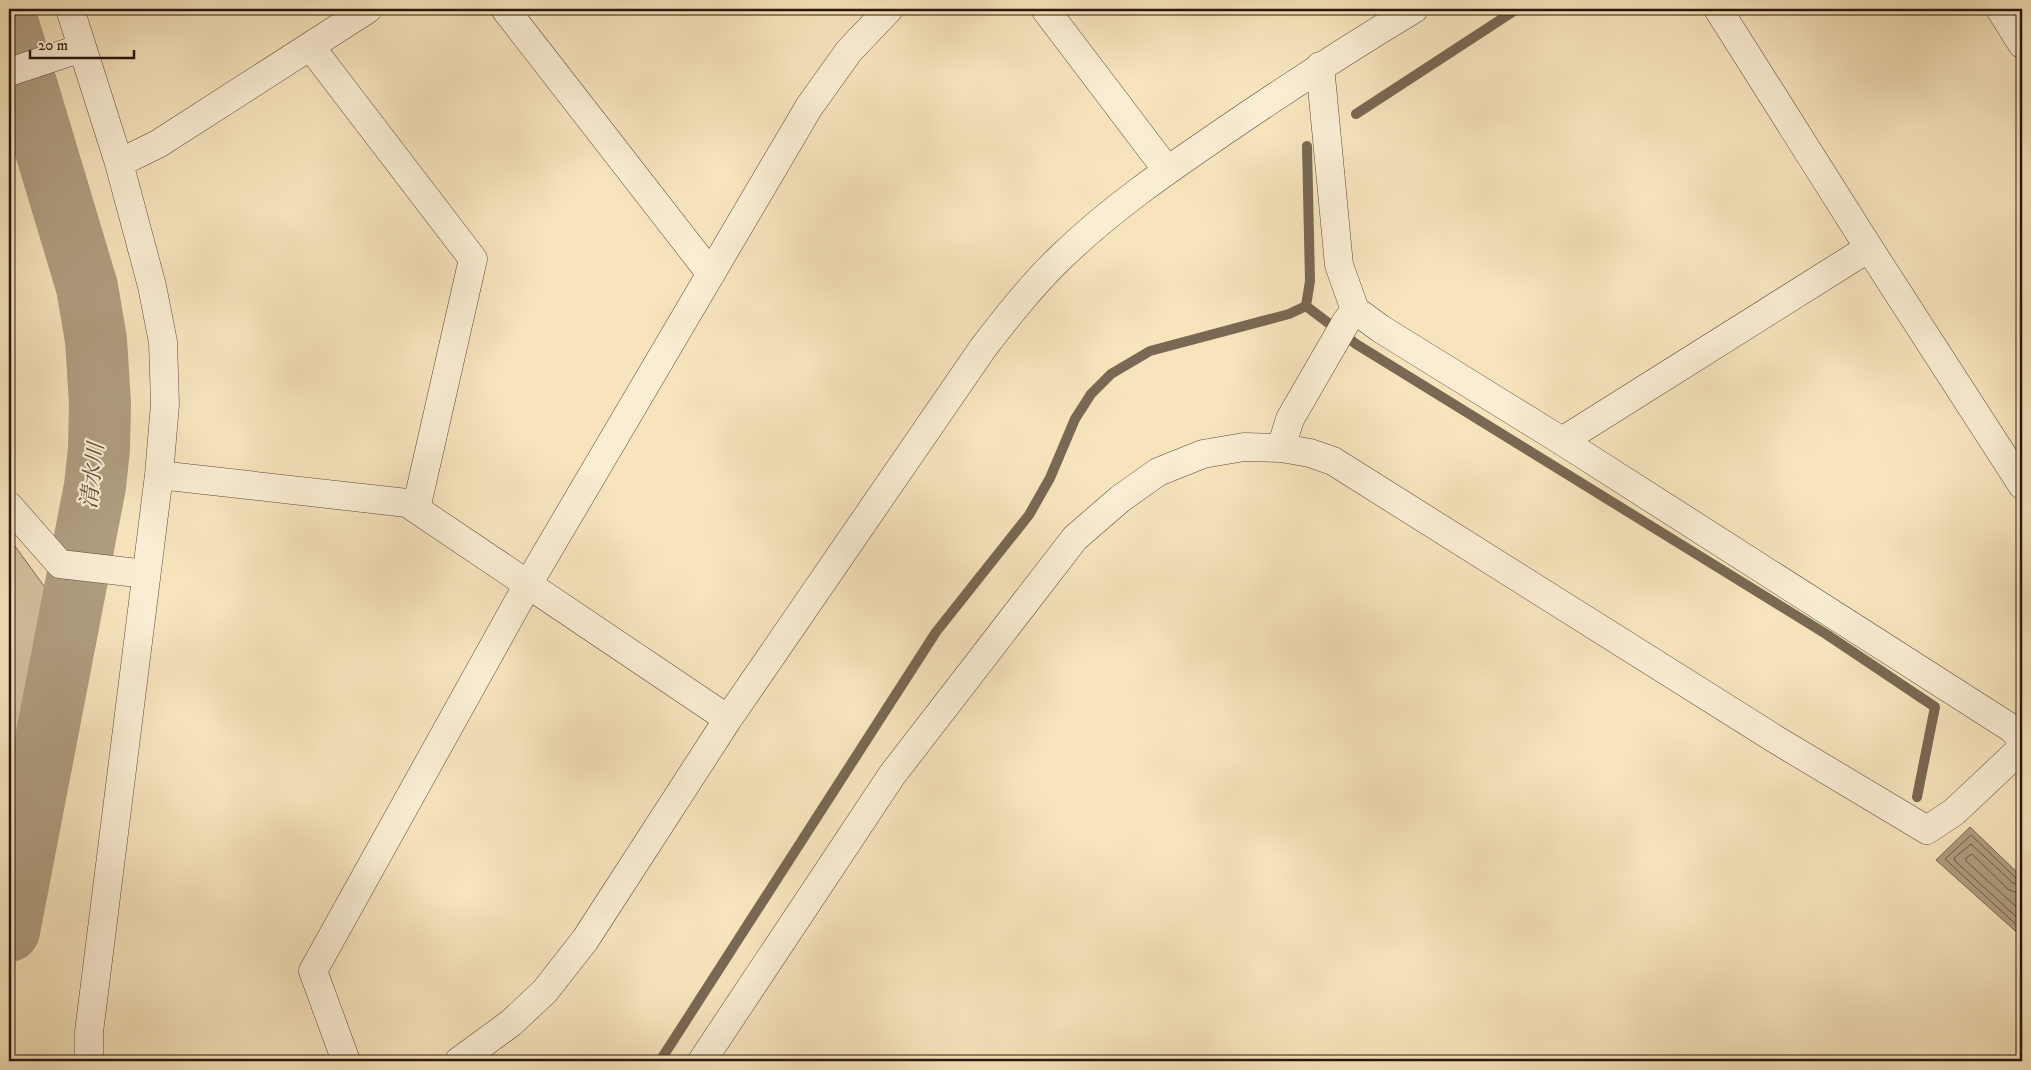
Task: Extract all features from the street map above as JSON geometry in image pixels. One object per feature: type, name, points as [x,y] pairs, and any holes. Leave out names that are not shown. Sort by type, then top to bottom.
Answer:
[{"type":"street","points":[[70,9],[119,164],[152,286],[163,342],[165,404],[146,574],[90,1022],[89,1061]]},
{"type":"street","points":[[119,164],[158,144],[368,9]]},
{"type":"street","points":[[505,9],[711,274]]},
{"type":"street","points":[[346,1061],[313,971],[527,586],[809,107],[849,51],[888,9]]},
{"type":"street","points":[[1045,9],[1167,170]]},
{"type":"street","points":[[458,1061],[511,1023],[545,991],[585,940],[728,719],[983,348],[1021,299],[1058,259],[1102,220],[1167,170],[1320,66],[1414,9]]},
{"type":"street","points":[[1718,9],[2022,485]]},
{"type":"street","points":[[2000,9],[2022,44]]},
{"type":"street","points":[[310,46],[473,259],[416,509]]},
{"type":"street","points":[[9,72],[82,48]]},
{"type":"street","points":[[1281,448],[1290,419],[1350,316],[1339,265],[1320,66]]},
{"type":"street","points":[[1562,441],[1869,248]]},
{"type":"street","points":[[1350,316],[1381,329],[1562,441],[2002,723],[2022,739]]},
{"type":"street","points":[[702,1061],[892,774],[1075,538],[1120,499],[1158,472],[1203,454],[1244,447],[1281,448],[1310,453],[1333,461],[1775,739],[1927,830],[1954,812],[2022,748]]},
{"type":"street","points":[[158,474],[407,503],[527,586],[728,719]]},
{"type":"street","points":[[9,506],[60,564],[146,574]]},
{"type":"shaded area","points":[[9,538],[52,597],[9,842]]},
{"type":"water","points":[[1970,827],[2022,877],[2022,937],[1936,860]]},
{"type":"waterway","points":[[1356,114],[1517,9]]},
{"type":"waterway","name":"清水川","points":[[9,27],[87,287],[96,340],[100,403],[99,449],[95,486],[9,931]]},
{"type":"waterway","points":[[660,1061],[936,632],[1029,515],[1050,478],[1075,419],[1091,394],[1111,374],[1150,351],[1289,314],[1306,306],[1310,281],[1307,146]]},
{"type":"waterway","points":[[1306,306],[1356,344],[1826,634],[1935,707],[1917,797]]}]
